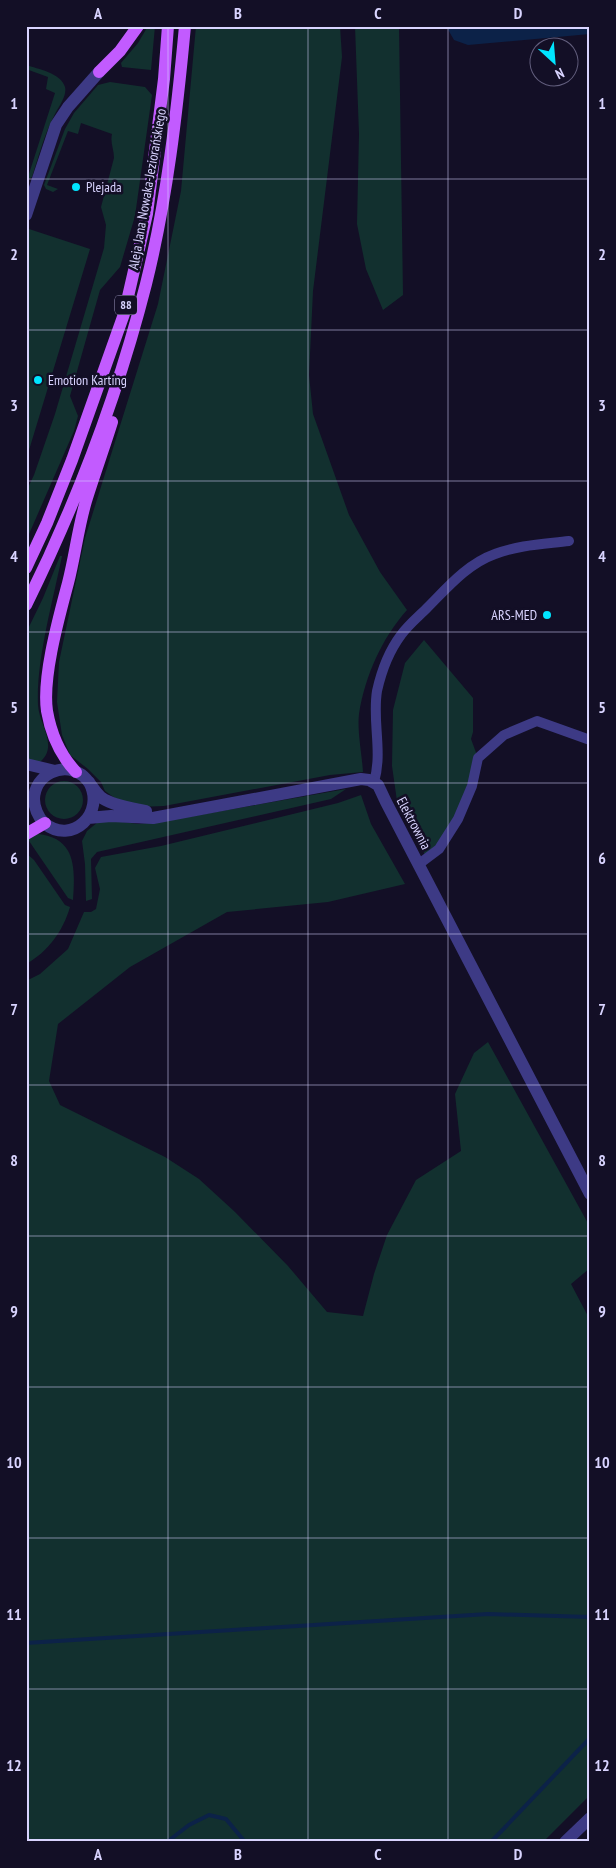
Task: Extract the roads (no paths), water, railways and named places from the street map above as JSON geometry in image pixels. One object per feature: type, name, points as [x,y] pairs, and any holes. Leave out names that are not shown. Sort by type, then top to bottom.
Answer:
[{"type":"main road","points":[[99,72],[120,50],[138,26]]},
{"type":"main road","name":"Aleja Jana Nowaka-Jeziorańskiego","points":[[26,568],[47,523],[72,460],[124,314],[147,214],[164,79],[168,26]]},
{"type":"main road","name":"Aleja Jana Nowaka-Jeziorańskiego","points":[[26,605],[54,548],[85,472],[110,404],[138,312],[161,214],[179,93],[185,26]]},
{"type":"main road","points":[[76,772],[64,759],[51,727],[47,710],[48,676],[60,610],[68,584],[86,502],[119,401],[131,353],[138,312]]},
{"type":"main road","points":[[26,834],[45,823]]},
{"type":"street","points":[[26,215],[56,125],[68,107],[99,72]]},
{"type":"street","points":[[88,818],[110,816],[153,818],[361,779],[374,782],[378,760],[377,691],[383,672],[400,636],[452,582],[471,566],[495,554],[510,550],[569,541]]},
{"type":"street","points":[[419,864],[439,849],[458,819],[472,786],[478,758],[504,735],[537,721],[590,740]]},
{"type":"street","points":[[26,764],[55,771]]},
{"type":"street","points":[[89,782],[95,800],[94,807],[84,823],[72,829],[62,830],[53,828],[45,823],[36,812],[31,787],[55,771],[62,769],[76,772],[89,782],[102,798],[117,805],[148,812],[171,814]]},
{"type":"street","name":"Elektrownia","points":[[374,782],[382,790],[386,802],[590,1194]]},
{"type":"street","points":[[565,1842],[590,1818]]},
{"type":"water","points":[[446,26],[590,26],[590,34],[528,38],[528,40],[468,45],[454,40]]},
{"type":"waterway","points":[[26,1643],[488,1614],[590,1617]]},
{"type":"waterway","points":[[491,1842],[590,1738]]},
{"type":"waterway","points":[[167,1842],[189,1825],[209,1815],[226,1819],[245,1842]]},
{"type":"place","name":"Plejada","points":[[76,187]]},
{"type":"place","name":"Emotion Karting","points":[[38,380]]},
{"type":"place","name":"ARS-MED","points":[[547,615]]}]
